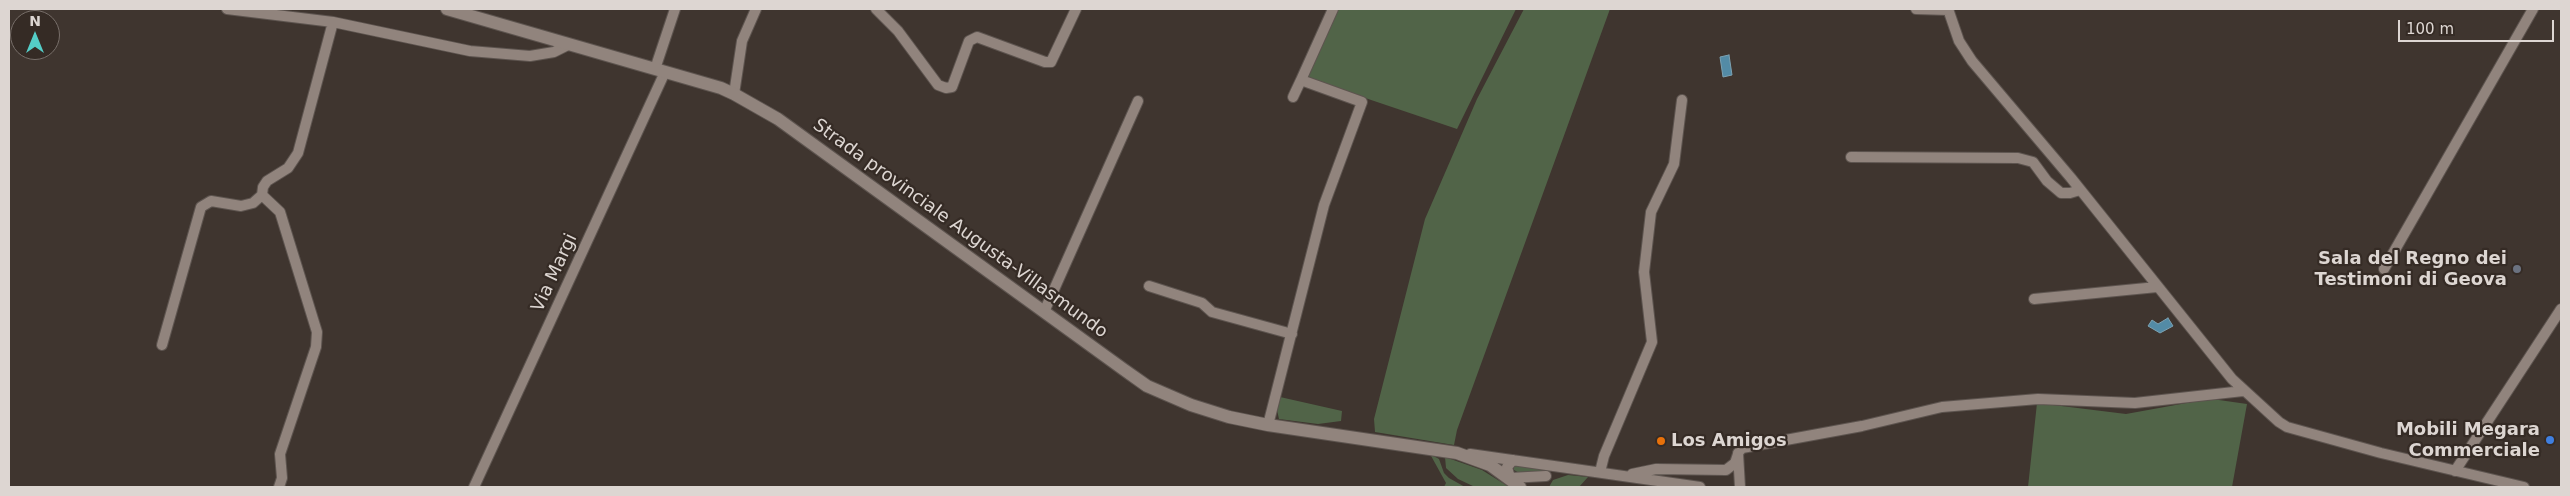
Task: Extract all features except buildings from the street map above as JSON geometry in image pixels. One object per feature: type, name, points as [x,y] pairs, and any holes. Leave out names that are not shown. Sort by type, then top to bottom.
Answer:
[{"type":"main road","name":"Strada provinciale Augusta-Villasmundo","points":[[447,9],[734,94],[778,119],[1147,386],[1191,405],[1229,418],[1457,453],[1490,465],[1520,487]]},
{"type":"street","points":[[227,9],[334,22],[470,51],[530,56],[554,52],[570,44]]},
{"type":"street","name":"Via Margi","points":[[474,487],[660,71],[675,9]]},
{"type":"street","points":[[734,94],[742,41],[756,9]]},
{"type":"street","points":[[876,9],[898,31],[938,85],[946,88],[952,87],[969,41],[977,37],[1045,62],[1051,62],[1076,9]]},
{"type":"street","points":[[1293,97],[1333,9]]},
{"type":"street","points":[[1916,9],[1948,9],[1959,41],[1972,61],[2080,190],[2157,288],[2243,391],[2287,427],[2455,472],[2524,487]]},
{"type":"street","points":[[2384,269],[2533,9]]},
{"type":"street","points":[[162,344],[202,207],[211,201],[241,206],[253,203],[262,195],[263,187],[267,181],[288,168],[298,153],[334,22]]},
{"type":"street","points":[[1268,425],[1324,205],[1362,102],[1301,80]]},
{"type":"street","points":[[1600,472],[1604,456],[1652,342],[1644,272],[1650,236],[1650,212],[1672,171],[1682,100]]},
{"type":"street","points":[[1044,312],[1138,101]]},
{"type":"street","points":[[1851,157],[2018,158],[2033,162],[2047,182],[2061,192],[2070,193],[2080,190]]},
{"type":"street","points":[[262,195],[280,212],[317,332],[316,347],[280,454],[282,478],[278,487]]},
{"type":"street","points":[[1149,286],[1202,303],[1212,312],[1292,334]]},
{"type":"street","points":[[2034,299],[2157,288]]},
{"type":"street","points":[[2455,472],[2561,309]]},
{"type":"street","points":[[1626,476],[1656,469],[1726,470],[1735,463],[1738,453],[1742,448],[1862,426],[1950,406],[2038,399],[2135,403],[2243,391]]},
{"type":"street","points":[[1457,453],[1700,487]]},
{"type":"street","points":[[1738,453],[1740,487]]},
{"type":"street","points":[[1513,460],[1507,467],[1510,478],[1546,476],[1570,468]]},
{"type":"street","points":[[1541,487],[1546,476]]},
{"type":"green space","points":[[1337,9],[1516,9],[1457,129],[1306,78]]},
{"type":"green space","points":[[1524,9],[1610,9],[1457,430],[1454,445],[1375,432],[1374,419],[1425,219],[1477,99]]},
{"type":"green space","points":[[1280,397],[1342,411],[1341,421],[1318,424],[1279,419],[1277,410]]},
{"type":"green space","points":[[2203,400],[2247,404],[2232,487],[2028,487],[2037,403],[2126,414]]},
{"type":"green space","points":[[1430,454],[1439,459],[1444,473],[1449,478],[1465,487],[1444,487],[1446,483]]},
{"type":"green space","points":[[1445,457],[1482,470],[1509,487],[1475,487],[1458,479],[1446,468]]},
{"type":"green space","points":[[1513,464],[1546,468],[1547,470],[1546,472],[1521,474],[1514,470]]},
{"type":"green space","points":[[1568,475],[1588,477],[1579,487],[1549,487],[1553,480]]},
{"type":"water","points":[[1729,55],[1732,75],[1723,77],[1720,57]]},
{"type":"water","points":[[2168,318],[2173,326],[2160,333],[2148,326],[2152,320],[2158,324]]},
{"type":"place","name":"Sala del Regno dei Testimoni di Geova","points":[[2517,269]]},
{"type":"place","name":"Mobili Megara Commerciale","points":[[2550,440]]},
{"type":"place","name":"Los Amigos","points":[[1661,441]]}]
